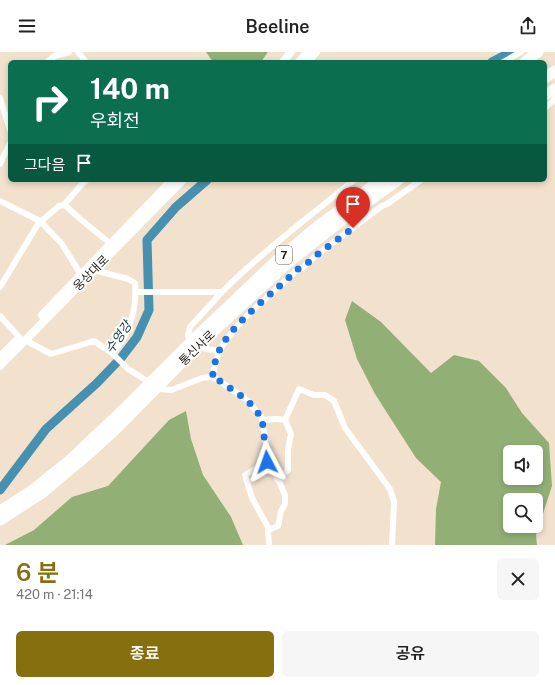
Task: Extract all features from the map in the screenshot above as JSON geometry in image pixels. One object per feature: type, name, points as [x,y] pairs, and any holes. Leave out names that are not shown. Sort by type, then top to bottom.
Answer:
[{"type":"highway","points":[[528,60],[538,52]]},
{"type":"highway","name":"통신사로","points":[[0,511],[30,492],[69,461],[144,395],[275,262],[318,226],[378,182]]},
{"type":"highway","name":"통신사로","points":[[200,338],[288,263],[341,221],[395,182]]},
{"type":"highway","name":"통신사로","points":[[0,520],[42,494],[67,473],[119,426],[144,395]]},
{"type":"main road","points":[[285,60],[291,52]]},
{"type":"main road","points":[[294,60],[301,52]]},
{"type":"main road","points":[[301,60],[308,52]]},
{"type":"main road","points":[[309,60],[316,52]]},
{"type":"main road","name":"웅상대로","points":[[0,366],[22,339],[83,277],[111,244],[170,182]]},
{"type":"main road","name":"웅상대로","points":[[83,277],[94,270],[181,182]]},
{"type":"main road","name":"웅상대로","points":[[0,357],[22,339]]},
{"type":"street","points":[[50,60],[55,56],[69,52]]},
{"type":"street","points":[[78,52],[84,60]]},
{"type":"street","points":[[507,60],[521,52]]},
{"type":"street","points":[[0,98],[8,124]]},
{"type":"street","points":[[547,106],[555,99]]},
{"type":"street","points":[[0,164],[8,147]]},
{"type":"street","points":[[0,287],[40,221],[59,206],[64,205],[84,182]]},
{"type":"street","points":[[219,351],[206,349],[189,339],[188,334],[190,327],[241,273],[352,182]]},
{"type":"street","points":[[212,378],[219,351],[226,339],[236,327],[298,269],[302,268],[318,254],[382,206],[418,182]]},
{"type":"street","points":[[0,201],[40,221],[62,244],[83,277]]},
{"type":"street","points":[[64,205],[111,244]]},
{"type":"street","points":[[94,270],[128,279],[135,283],[137,291],[131,323],[113,354]]},
{"type":"street","points":[[137,291],[222,292]]},
{"type":"street","points":[[0,316],[22,339],[51,354],[94,341],[113,354],[128,369],[160,389],[171,390],[202,378],[212,378],[217,379],[247,400],[262,420],[267,462],[274,470],[284,491],[285,504],[281,511],[278,526],[268,530]]},
{"type":"street","points":[[278,479],[288,470],[288,450],[291,434],[285,420],[299,389],[314,395],[325,395],[334,401],[345,428],[390,489],[394,502],[392,545]]},
{"type":"street","points":[[262,420],[285,420]]},
{"type":"street","points":[[267,462],[245,476],[252,498],[268,527],[269,545]]},
{"type":"green space","points":[[206,52],[268,52],[262,60],[212,60]]},
{"type":"green space","points":[[352,301],[381,322],[431,373],[454,355],[479,361],[506,388],[522,413],[549,443],[552,486],[543,514],[543,493],[503,493],[503,533],[537,533],[537,545],[435,545],[436,509],[441,482],[416,458],[375,394],[357,359],[345,320]]},
{"type":"green space","points":[[186,411],[191,439],[203,475],[231,517],[243,545],[5,545],[34,530],[72,497],[108,486],[169,420]]},
{"type":"waterway","name":"수영강","points":[[496,60],[511,52]]},
{"type":"waterway","name":"수영강","points":[[0,490],[46,429],[97,383],[121,358],[137,337],[149,310],[147,240],[176,207],[205,182]]},
{"type":"route","points":[[267,462],[262,418],[247,400],[217,379],[212,378],[219,351],[226,339],[236,327],[288,280],[298,269],[302,268],[353,228]]}]
